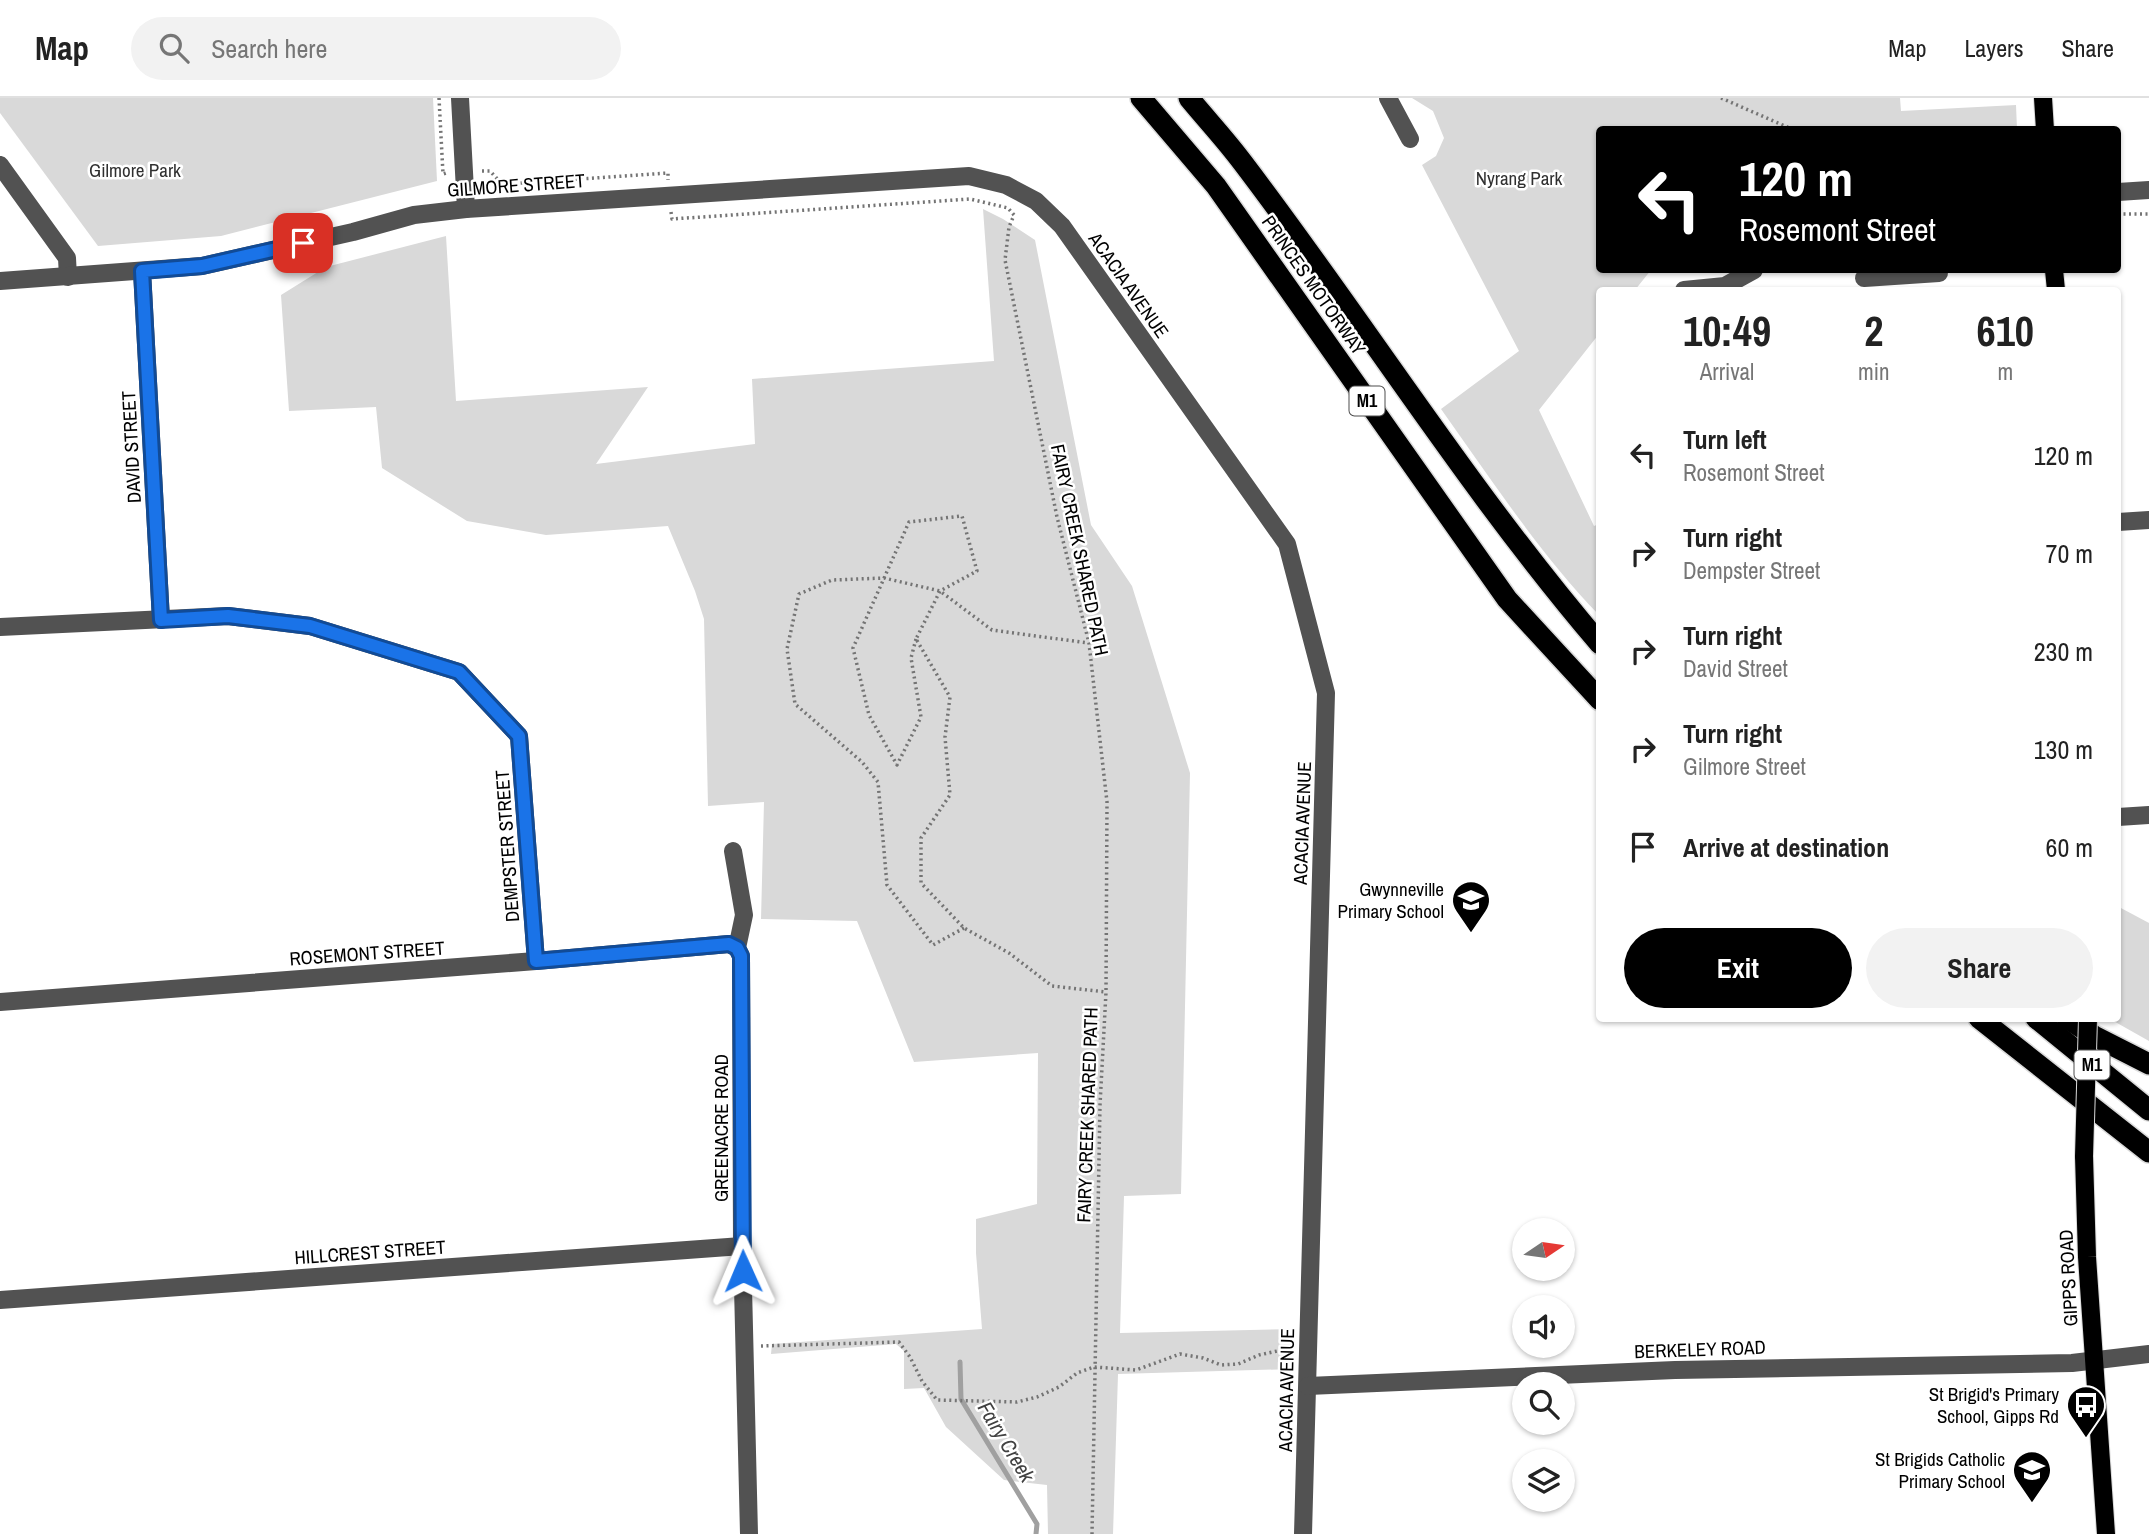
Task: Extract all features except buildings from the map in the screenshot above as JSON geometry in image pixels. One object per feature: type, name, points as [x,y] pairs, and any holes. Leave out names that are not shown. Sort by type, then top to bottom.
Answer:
[{"type":"highway","name":"PRINCES MOTORWAY","points":[[1141,98],[1216,186],[1507,599],[1596,696]]},
{"type":"highway","name":"PRINCES MOTORWAY","points":[[1189,98],[1242,162],[1478,491],[1550,586],[1596,639]]},
{"type":"highway","name":"M1","points":[[1984,1022],[2149,1152]]},
{"type":"highway","name":"M1","points":[[2041,1022],[2149,1110]]},
{"type":"highway","points":[[2073,1022],[2105,1042],[2149,1064]]},
{"type":"main road","points":[[2043,98],[2045,126]]},
{"type":"main road","name":"GIPPS ROAD","points":[[2088,1022],[2084,1156],[2087,1257],[2106,1534]]},
{"type":"street","points":[[460,98],[466,209]]},
{"type":"street","points":[[1388,98],[1410,139]]},
{"type":"street","points":[[0,165],[67,258],[68,276]]},
{"type":"street","name":"GILMORE STREET","points":[[0,281],[202,266],[353,232],[414,215],[466,209],[970,176],[1006,185],[1036,201]]},
{"type":"street","points":[[2121,192],[2149,190]]},
{"type":"street","name":"ACACIA AVENUE","points":[[1036,201],[1062,226],[1287,544],[1326,693],[1303,1534]]},
{"type":"street","name":"DAVID STREET","points":[[142,271],[161,620]]},
{"type":"street","points":[[1715,287],[1725,286],[1749,273]]},
{"type":"street","points":[[1863,279],[1939,273]]},
{"type":"street","points":[[2121,522],[2149,520]]},
{"type":"street","name":"DEMPSTER STREET","points":[[0,627],[228,616],[310,626],[459,672],[519,736],[536,961]]},
{"type":"street","points":[[2121,817],[2149,815]]},
{"type":"street","name":"GREENACRE ROAD","points":[[733,850],[744,915],[737,948],[741,956],[742,1246],[749,1534]]},
{"type":"street","name":"ROSEMONT STREET","points":[[0,1002],[729,944],[737,948]]},
{"type":"street","name":"HILLCREST STREET","points":[[0,1300],[742,1246]]},
{"type":"street","name":"BERKELEY ROAD","points":[[1308,1386],[1675,1370],[2072,1363],[2149,1354]]},
{"type":"path","points":[[439,98],[443,174]]},
{"type":"path","points":[[1721,98],[1785,126]]},
{"type":"path","points":[[490,170],[501,183],[507,184],[668,173]]},
{"type":"path","name":"FAIRY CREEK SHARED PATH","points":[[672,219],[970,200],[1008,208],[1014,215],[1009,228],[1005,260],[1057,517],[1089,643],[1107,802],[1106,992],[1100,1105],[1092,1534]]},
{"type":"path","points":[[2121,214],[2149,214]]},
{"type":"path","points":[[962,516],[976,571],[940,591],[916,639],[911,658],[921,717],[897,765],[869,715],[853,648],[909,523],[962,516]]},
{"type":"path","points":[[964,928],[933,945],[887,885],[878,782],[862,762],[795,704],[788,649],[799,594],[832,580],[884,579],[940,591],[992,630],[1089,643]]},
{"type":"path","points":[[916,639],[950,697],[945,737],[950,795],[921,838],[920,883],[964,928],[1009,953],[1052,986],[1106,992]]},
{"type":"path","points":[[745,1346],[898,1342],[937,1400],[1017,1402],[1059,1387],[1077,1373],[1094,1367],[1136,1370],[1180,1354],[1221,1365],[1238,1364],[1259,1355],[1289,1348]]},
{"type":"green space","name":"Gilmore Park","points":[[0,98],[433,98],[437,181],[221,236],[98,246],[0,113]]},
{"type":"green space","name":"Nyrang Park","points":[[1412,98],[1900,98],[1901,111],[2016,105],[2017,126],[1596,126],[1596,273],[1649,273],[1637,287],[1596,287],[1596,338],[1539,410],[1594,526],[1596,525],[1596,612],[1536,541],[1441,409],[1519,351],[1422,165],[1436,156],[1444,138],[1433,111]]},
{"type":"green space","points":[[983,209],[1035,240],[1091,525],[1132,586],[1190,773],[1181,1194],[1124,1196],[1120,1333],[1294,1329],[1293,1369],[1118,1374],[1113,1534],[1048,1534],[1047,1485],[1004,1480],[946,1427],[924,1388],[904,1389],[904,1351],[896,1344],[771,1354],[772,1344],[982,1329],[976,1219],[1037,1204],[1038,1053],[914,1062],[857,921],[761,919],[764,802],[708,806],[704,619],[668,526],[546,535],[467,521],[382,468],[376,407],[289,411],[281,295],[326,267],[446,236],[456,401],[648,387],[596,464],[755,444],[752,379],[994,361]]},
{"type":"green space","points":[[2121,908],[2149,923],[2149,1041],[2115,1022],[2121,1022]]},
{"type":"waterway","name":"Fairy Creek","points":[[960,1362],[961,1399],[1037,1524],[1036,1534]]},
{"type":"place","name":"Gwynneville Primary School","points":[[1471,934]]},
{"type":"place","name":"St Brigid's Primary School, Gipps Rd","points":[[2086,1439]]},
{"type":"place","name":"St Brigids Catholic Primary School","points":[[2032,1504]]},
{"type":"route","points":[[303,243],[202,266],[142,271],[161,620],[228,616],[310,626],[459,672],[519,736],[536,961],[729,944],[737,948],[741,956],[743,1271]]}]
